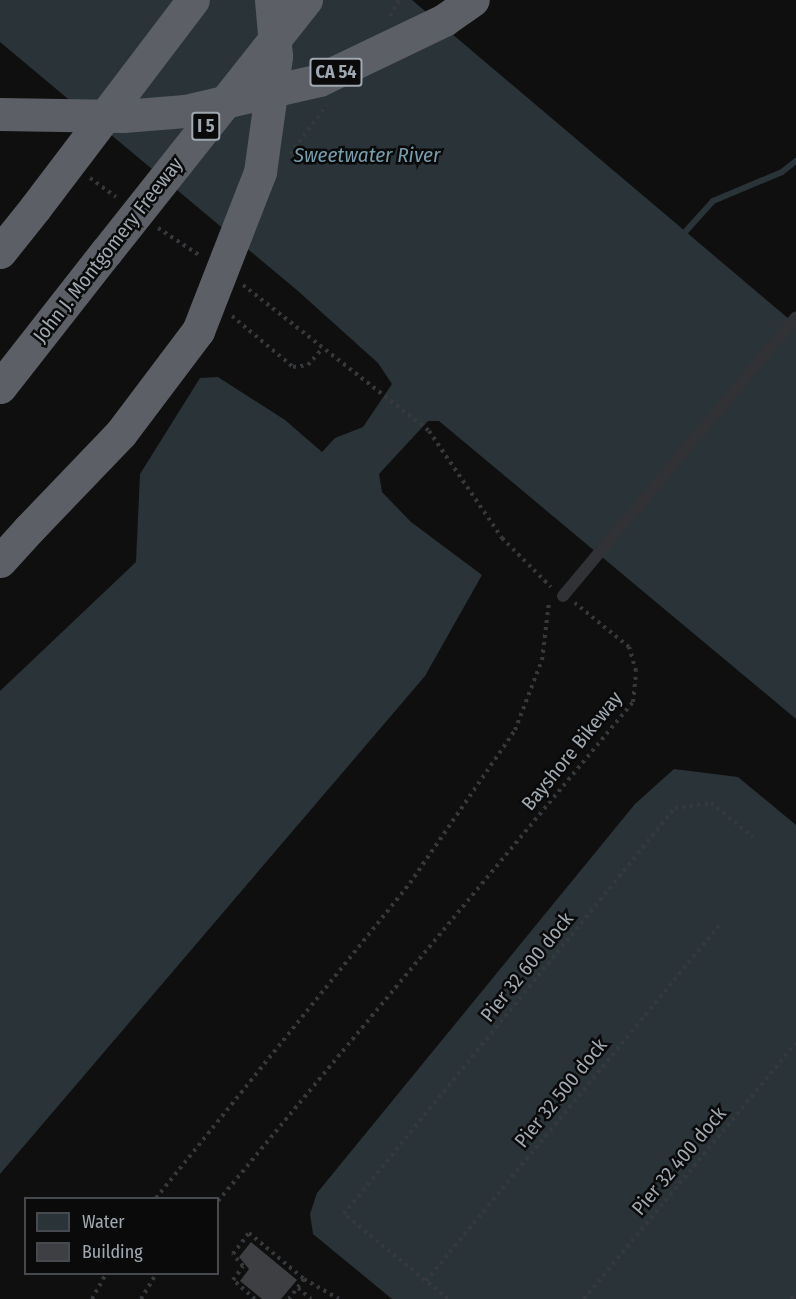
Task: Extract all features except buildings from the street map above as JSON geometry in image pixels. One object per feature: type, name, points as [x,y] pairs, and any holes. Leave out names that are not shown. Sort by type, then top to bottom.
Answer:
[{"type":"highway","points":[[0,252],[193,0]]},
{"type":"highway","points":[[0,561],[121,433],[198,331],[260,172],[276,56],[271,0]]},
{"type":"highway","name":"John J. Montgomery Freeway","points":[[0,387],[306,0]]},
{"type":"highway","name":"CA 54","points":[[0,114],[123,116],[186,111],[319,80],[435,25],[473,0]]},
{"type":"lane","points":[[563,596],[796,317]]},
{"type":"path","points":[[388,20],[399,0]]},
{"type":"path","points":[[284,161],[334,96]]},
{"type":"path","name":"Bayshore Bikeway","points":[[219,1199],[633,702],[636,671],[628,647],[612,628],[550,586],[502,538],[441,444],[322,349],[308,365],[293,367],[226,311]]},
{"type":"path","points":[[157,1197],[410,883],[515,730],[542,660],[550,586]]},
{"type":"path","name":"Pier 32 600 dock","points":[[426,1281],[344,1214],[675,808],[711,804],[753,837]]},
{"type":"path","name":"Pier 32 500 dock","points":[[426,1281],[720,924]]},
{"type":"path","name":"Pier 32 400 dock","points":[[584,1299],[796,1043]]},
{"type":"path","points":[[255,1299],[233,1280],[243,1266],[233,1254],[249,1233],[304,1279],[339,1299]]},
{"type":"path","points":[[92,1299],[105,1275]]},
{"type":"path","points":[[141,1299],[155,1275]]},
{"type":"path","points":[[289,1299],[304,1279]]},
{"type":"path","points":[[426,1281],[442,1297],[448,1299]]},
{"type":"path","points":[[298,1288],[310,1299]]},
{"type":"path","points":[[791,1299],[796,1293]]},
{"type":"water","name":"Sweetwater River","points":[[0,0],[412,0],[796,325],[796,719],[439,421],[428,421],[379,474],[382,492],[411,522],[482,575],[425,676],[0,1174],[0,691],[136,562],[140,474],[200,378],[218,377],[285,420],[322,452],[335,438],[363,427],[392,384],[378,363],[298,291],[0,42]]},
{"type":"water","points":[[674,769],[738,777],[796,825],[796,1299],[392,1299],[313,1234],[310,1214],[317,1193],[635,804]]},
{"type":"waterway","points":[[686,231],[713,201],[782,172],[796,161]]}]
